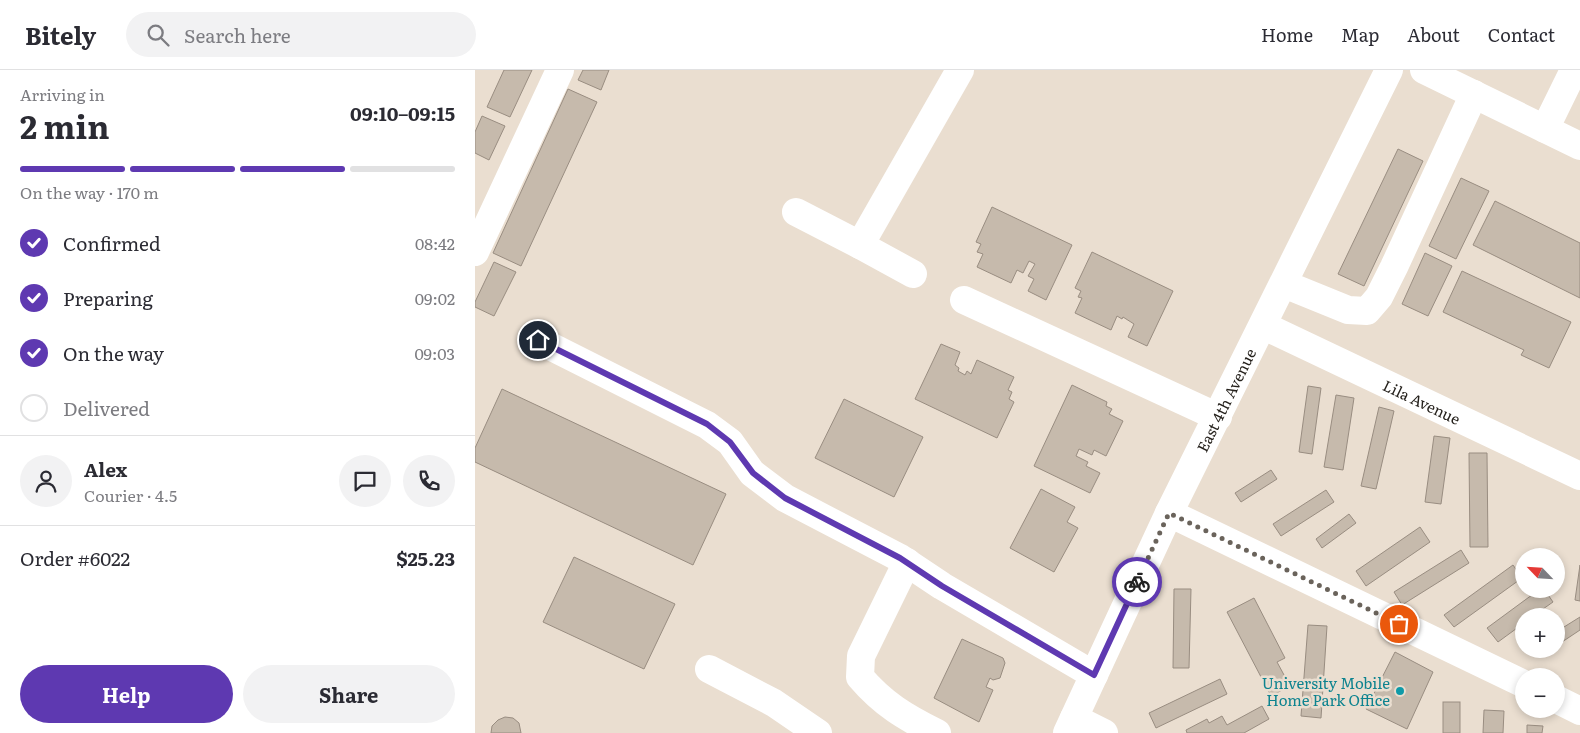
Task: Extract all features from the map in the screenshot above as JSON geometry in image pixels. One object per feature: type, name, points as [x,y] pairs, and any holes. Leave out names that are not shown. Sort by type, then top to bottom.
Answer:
[{"type":"street","points":[[475,252],[560,70]]},
{"type":"street","points":[[860,245],[960,70]]},
{"type":"street","name":"East 4th Avenue","points":[[1070,726],[1169,513],[1389,70]]},
{"type":"street","points":[[1424,70],[1580,146]]},
{"type":"street","points":[[1545,129],[1574,70]]},
{"type":"street","points":[[1284,284],[1348,310],[1367,311],[1379,297],[1394,267],[1474,94]]},
{"type":"street","points":[[796,212],[913,274]]},
{"type":"street","points":[[964,300],[1217,417]]},
{"type":"street","name":"Lila Avenue","points":[[1263,326],[1580,476]]},
{"type":"street","points":[[538,340],[707,424],[730,442],[753,473],[785,498],[907,562],[942,586],[1094,675]]},
{"type":"street","points":[[1169,513],[1515,680]]},
{"type":"street","points":[[907,562],[861,656],[860,677],[877,697],[905,717],[937,733]]},
{"type":"street","points":[[709,669],[774,703],[818,733]]},
{"type":"street","points":[[1565,704],[1580,711]]},
{"type":"street","points":[[1070,726],[1104,733]]},
{"type":"building","points":[[504,70],[532,70],[510,117],[487,107]]},
{"type":"building","points":[[583,70],[609,70],[601,90],[578,80]]},
{"type":"building","points":[[568,89],[597,102],[521,266],[493,253]]},
{"type":"building","points":[[482,116],[505,126],[489,160],[475,153],[475,132]]},
{"type":"building","points":[[1398,149],[1423,161],[1364,286],[1338,274]]},
{"type":"building","points":[[1461,178],[1489,191],[1456,259],[1429,246]]},
{"type":"building","points":[[1495,201],[1580,243],[1580,298],[1473,245]]},
{"type":"building","points":[[992,207],[1072,245],[1046,300],[1028,291],[1034,279],[1028,276],[1035,264],[1029,261],[1023,273],[1017,270],[1011,283],[977,267],[983,254],[977,252],[981,244],[976,242]]},
{"type":"building","points":[[1092,252],[1173,291],[1147,346],[1128,337],[1134,324],[1123,317],[1122,319],[1117,316],[1111,330],[1075,313],[1082,298],[1078,297],[1081,291],[1075,288]]},
{"type":"building","points":[[1425,253],[1452,266],[1428,316],[1402,304]]},
{"type":"building","points":[[494,262],[516,272],[494,316],[475,307],[475,302]]},
{"type":"building","points":[[1462,271],[1571,322],[1549,368],[1521,355],[1524,350],[1443,312]]},
{"type":"building","points":[[941,344],[960,352],[955,365],[959,368],[958,371],[965,375],[967,371],[971,374],[977,360],[1014,377],[1008,390],[1012,392],[1009,399],[1014,402],[997,438],[915,399]]},
{"type":"building","points":[[1072,385],[1107,402],[1106,406],[1112,409],[1109,414],[1123,421],[1106,456],[1094,450],[1092,455],[1079,449],[1076,456],[1088,462],[1086,466],[1100,473],[1090,493],[1034,466]]},
{"type":"building","points":[[1308,386],[1321,388],[1312,454],[1299,452]]},
{"type":"building","points":[[502,389],[726,494],[693,565],[475,462],[475,448]]},
{"type":"building","points":[[1336,395],[1354,398],[1343,470],[1324,467]]},
{"type":"building","points":[[844,399],[923,437],[894,497],[815,458]]},
{"type":"building","points":[[1379,407],[1394,411],[1376,489],[1361,486]]},
{"type":"building","points":[[1434,436],[1450,438],[1441,504],[1425,502]]},
{"type":"building","points":[[1469,453],[1487,453],[1488,547],[1470,547]]},
{"type":"building","points":[[1271,470],[1277,479],[1241,502],[1235,493]]},
{"type":"building","points":[[1041,489],[1075,507],[1067,522],[1078,528],[1054,572],[1010,548]]},
{"type":"building","points":[[1326,490],[1334,502],[1281,536],[1273,524]]},
{"type":"building","points":[[1349,514],[1356,523],[1322,548],[1316,539]]},
{"type":"building","points":[[1420,527],[1430,542],[1366,586],[1356,571]]},
{"type":"building","points":[[1461,550],[1469,563],[1402,605],[1394,592]]},
{"type":"building","points":[[574,557],[675,604],[644,669],[543,622]]},
{"type":"building","points":[[1513,565],[1515,568],[1515,583],[1454,627],[1444,615]]},
{"type":"building","points":[[1580,565],[1580,601],[1575,600]]},
{"type":"building","points":[[1174,589],[1191,589],[1189,668],[1173,668]]},
{"type":"building","points":[[1254,598],[1285,658],[1277,662],[1290,686],[1271,696],[1227,612]]},
{"type":"building","points":[[1528,598],[1550,598],[1553,602],[1544,608],[1515,608],[1515,630],[1498,642],[1487,628]]},
{"type":"building","points":[[1580,617],[1580,630],[1565,640],[1565,626]]},
{"type":"building","points":[[1308,625],[1327,626],[1321,718],[1301,716]]},
{"type":"building","points":[[962,639],[1003,658],[1005,663],[1000,678],[993,680],[990,678],[986,687],[993,690],[979,722],[934,698]]},
{"type":"building","name":"University Mobile Home Park Office","points":[[1395,652],[1433,672],[1407,729],[1366,709]]},
{"type":"building","points":[[1220,679],[1227,694],[1156,728],[1149,713]]},
{"type":"building","points":[[1443,702],[1460,702],[1460,733],[1443,733]]},
{"type":"building","points":[[1262,706],[1269,719],[1244,733],[1187,733],[1186,730],[1207,719],[1209,723],[1222,716],[1227,725]]},
{"type":"building","points":[[1484,710],[1504,711],[1503,733],[1483,733]]},
{"type":"building","points":[[505,717],[513,718],[519,723],[521,733],[491,733],[492,726],[498,720]]},
{"type":"building","points":[[1527,725],[1543,726],[1542,733],[1527,733]]},
{"type":"way so far","points":[[1137,582],[1169,513],[1399,624]]},
{"type":"place","name":"University Mobile Home Park Office","points":[[1400,691]]},
{"type":"route","points":[[538,340],[707,424],[730,442],[753,473],[785,498],[900,558],[942,586],[1094,675],[1137,582]]}]
